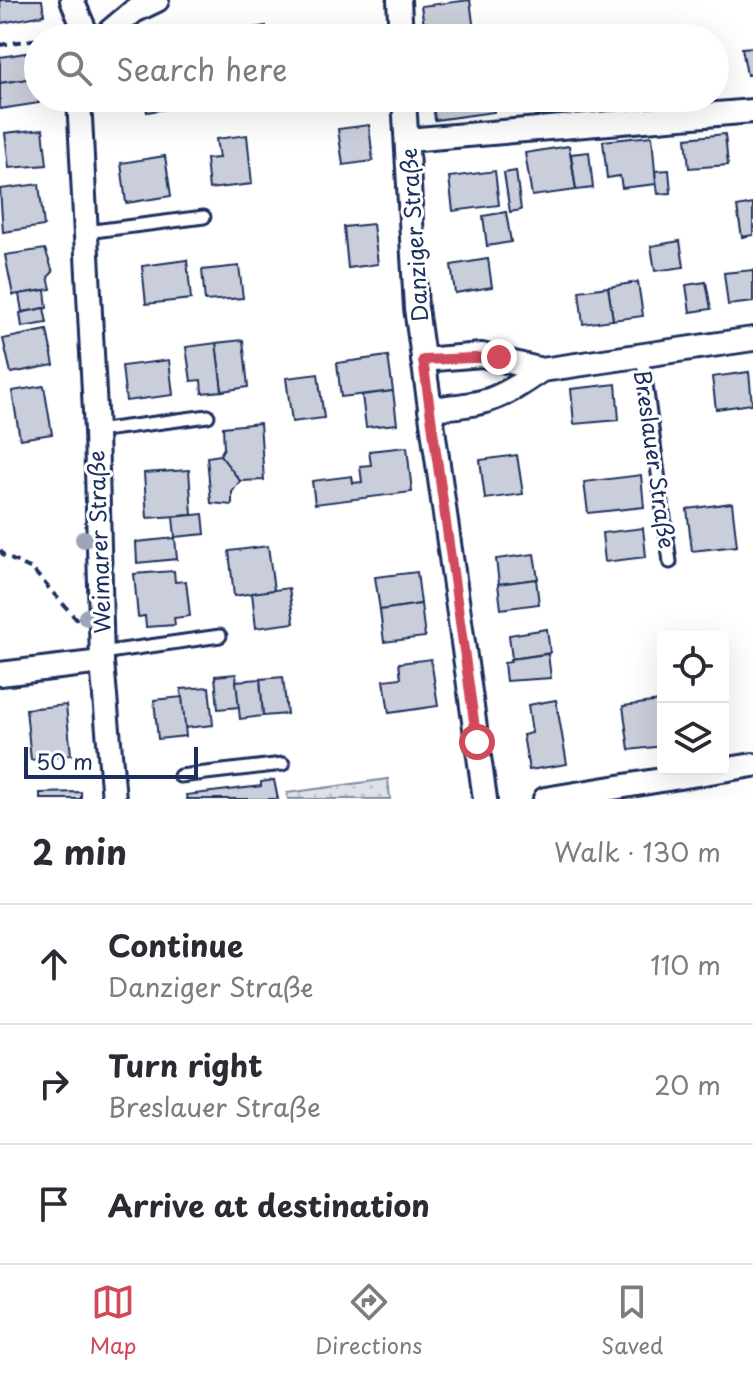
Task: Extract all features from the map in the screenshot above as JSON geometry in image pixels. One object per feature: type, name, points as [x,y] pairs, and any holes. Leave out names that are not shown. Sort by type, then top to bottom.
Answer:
[{"type":"street","points":[[72,0],[82,24]]},
{"type":"street","points":[[119,24],[134,11],[157,0]]},
{"type":"street","points":[[399,0],[400,24]]},
{"type":"street","points":[[407,140],[753,111]]},
{"type":"street","name":"Weimarer Straße","points":[[80,112],[96,431],[102,657],[114,799]]},
{"type":"street","name":"Danziger Straße","points":[[405,112],[416,308],[485,799]]},
{"type":"street","name":"Breslauer Straße","points":[[423,360],[482,355],[542,370],[753,339]]},
{"type":"street","name":"Breslauer Straße","points":[[430,409],[501,398],[542,370]]},
{"type":"street","points":[[0,674],[102,657]]},
{"type":"street","points":[[545,799],[753,765]]},
{"type":"lane","points":[[86,232],[204,217]]},
{"type":"lane","name":"Breslauer Straße","points":[[642,355],[670,562]]},
{"type":"lane","name":"Weimarer Straße","points":[[96,431],[208,416]]},
{"type":"lane","name":"Weimarer Straße","points":[[102,657],[220,636]]},
{"type":"lane","points":[[180,776],[283,764]]},
{"type":"path","points":[[0,45],[24,41]]},
{"type":"path","points":[[0,550],[4,556],[32,569],[69,607],[102,657]]},
{"type":"shaded area","points":[[388,779],[390,799],[288,799],[287,793]]},
{"type":"building","points":[[0,0],[42,0],[44,15],[1,23]]},
{"type":"building","points":[[470,0],[473,24],[424,24],[421,6]]},
{"type":"building","points":[[753,47],[753,74],[747,75],[742,48]]},
{"type":"building","points":[[24,53],[24,80],[0,83],[0,57]]},
{"type":"building","points":[[24,80],[24,105],[0,109],[0,83]]},
{"type":"building","points":[[434,112],[494,112],[435,120]]},
{"type":"building","points":[[369,125],[373,161],[343,165],[338,129]]},
{"type":"building","points":[[43,129],[47,165],[9,168],[5,133]]},
{"type":"building","points":[[725,134],[728,165],[689,168],[686,138]]},
{"type":"building","points":[[247,135],[252,184],[209,189],[206,159],[219,158],[216,139]]},
{"type":"building","points":[[652,136],[656,184],[622,188],[620,176],[607,178],[603,141]]},
{"type":"building","points":[[569,146],[576,190],[532,196],[525,153]]},
{"type":"building","points":[[589,152],[593,188],[576,190],[571,154]]},
{"type":"building","points":[[165,156],[171,196],[126,203],[121,163]]},
{"type":"building","points":[[669,170],[671,193],[658,194],[655,171]]},
{"type":"building","points":[[495,171],[499,205],[453,211],[449,177]]},
{"type":"building","points":[[516,171],[521,210],[510,212],[504,173]]},
{"type":"building","points":[[39,184],[44,226],[3,232],[0,189]]},
{"type":"building","points":[[753,204],[753,235],[742,237],[737,207]]},
{"type":"building","points":[[506,212],[511,242],[487,246],[483,216]]},
{"type":"building","points":[[373,224],[378,264],[348,268],[344,227]]},
{"type":"building","points":[[680,241],[684,267],[655,271],[651,246]]},
{"type":"building","points":[[45,249],[53,272],[48,277],[51,289],[13,295],[5,255]]},
{"type":"building","points":[[488,259],[492,287],[455,293],[451,265]]},
{"type":"building","points":[[187,260],[191,299],[146,304],[142,266]]},
{"type":"building","points":[[239,266],[243,298],[205,301],[202,270]]},
{"type":"building","points":[[753,270],[753,302],[728,305],[724,273]]},
{"type":"building","points":[[638,282],[643,316],[613,320],[608,287]]},
{"type":"building","points":[[706,282],[711,309],[690,312],[686,285]]},
{"type":"building","points":[[608,287],[613,320],[583,324],[579,291]]},
{"type":"building","points":[[45,290],[47,308],[22,312],[19,294]]},
{"type":"building","points":[[44,308],[47,323],[22,327],[20,313]]},
{"type":"building","points":[[47,330],[54,365],[11,373],[3,339]]},
{"type":"building","points":[[243,340],[248,387],[222,391],[216,343]]},
{"type":"building","points":[[216,343],[222,391],[202,393],[201,380],[191,381],[186,347]]},
{"type":"building","points":[[388,356],[393,391],[341,397],[337,363]]},
{"type":"building","points":[[169,360],[173,395],[126,401],[122,366]]},
{"type":"building","points":[[749,372],[752,404],[716,409],[712,377]]},
{"type":"building","points":[[318,374],[324,418],[292,422],[286,378]]},
{"type":"building","points":[[616,384],[619,420],[574,424],[571,389]]},
{"type":"building","points":[[44,386],[52,434],[20,439],[12,391]]},
{"type":"building","points":[[393,391],[397,424],[366,427],[362,395]]},
{"type":"building","points":[[260,423],[264,480],[240,481],[220,455],[224,448],[223,427]]},
{"type":"building","points":[[407,447],[412,492],[315,504],[312,481],[352,476],[353,483],[362,482],[360,466],[371,465],[369,451]]},
{"type":"building","points":[[220,455],[240,481],[232,492],[232,505],[211,503],[207,457]]},
{"type":"building","points":[[517,455],[523,494],[485,499],[480,460]]},
{"type":"building","points":[[189,470],[192,515],[147,518],[144,473]]},
{"type":"building","points":[[641,475],[644,507],[588,513],[584,482]]},
{"type":"building","points":[[732,503],[737,546],[692,551],[687,509]]},
{"type":"building","points":[[203,514],[205,534],[175,537],[173,517]]},
{"type":"building","points":[[643,528],[646,557],[605,562],[602,533]]},
{"type":"building","points":[[175,538],[177,559],[137,563],[136,542]]},
{"type":"building","points":[[268,546],[274,590],[234,596],[229,551]]},
{"type":"building","points":[[534,554],[538,579],[499,584],[496,559]]},
{"type":"building","points":[[174,571],[175,582],[186,581],[190,616],[174,618],[175,625],[146,627],[145,616],[138,617],[134,574]]},
{"type":"building","points":[[417,572],[421,604],[380,610],[375,577]]},
{"type":"building","points":[[536,579],[539,604],[501,609],[498,584]]},
{"type":"building","points":[[289,588],[294,623],[256,628],[252,593]]},
{"type":"building","points":[[421,604],[425,637],[384,642],[380,610]]},
{"type":"building","points":[[547,629],[550,653],[512,659],[509,635]]},
{"type":"building","points":[[548,654],[551,678],[506,681],[504,663],[511,662],[510,659]]},
{"type":"building","points":[[431,659],[438,706],[389,713],[384,680],[401,678],[399,663]]},
{"type":"building","points":[[236,674],[239,707],[218,709],[215,676]]},
{"type":"building","points":[[283,677],[287,714],[263,716],[260,679]]},
{"type":"building","points":[[260,679],[263,716],[240,719],[236,681]]},
{"type":"building","points":[[209,687],[213,725],[185,728],[181,689]]},
{"type":"building","points":[[182,697],[186,736],[158,739],[154,700]]},
{"type":"building","points":[[556,700],[567,764],[529,770],[523,735],[532,733],[528,705]]},
{"type":"building","points":[[657,701],[657,747],[629,750],[623,706]]},
{"type":"building","points":[[66,705],[71,755],[31,760],[26,709]]},
{"type":"building","points":[[274,780],[278,799],[187,799],[186,795],[261,786],[261,782]]},
{"type":"building","points":[[81,792],[81,799],[40,799],[40,793]]},
{"type":"route","points":[[477,742],[423,360],[482,355],[499,357]]}]
